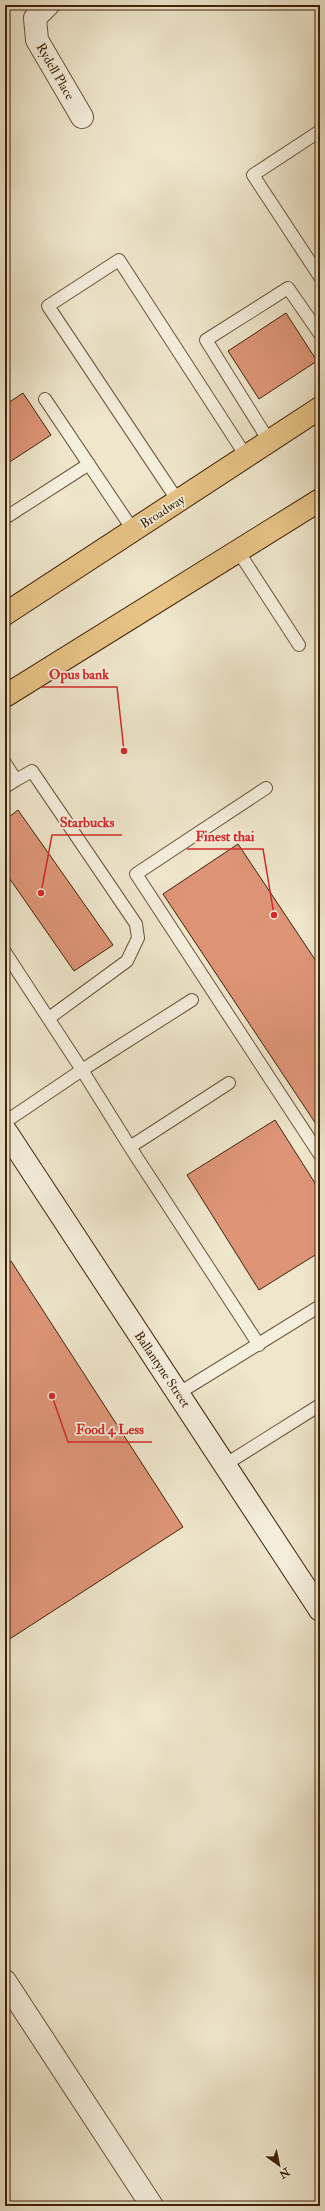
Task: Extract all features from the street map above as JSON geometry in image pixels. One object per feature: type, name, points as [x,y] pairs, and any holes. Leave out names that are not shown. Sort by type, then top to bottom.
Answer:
[{"type":"main road","name":"Rydell Place","points":[[48,5],[34,18],[37,40],[82,117]]},
{"type":"main road","name":"Broadway","points":[[5,614],[320,408]]},
{"type":"main road","points":[[5,696],[320,500]]},
{"type":"main road","name":"Ballantyne Street","points":[[5,1130],[226,1464],[320,1610]]},
{"type":"main road","points":[[5,1981],[152,2206]]},
{"type":"lane","points":[[320,131],[253,175],[320,277]]},
{"type":"lane","points":[[178,501],[48,306],[119,260],[246,456]]},
{"type":"lane","points":[[269,441],[206,340],[288,288],[320,334]]},
{"type":"lane","points":[[45,399],[133,530]]},
{"type":"lane","points":[[5,518],[89,464]]},
{"type":"lane","points":[[238,551],[299,645]]},
{"type":"lane","points":[[5,763],[16,780]]},
{"type":"lane","points":[[5,787],[32,771],[136,924],[138,938],[127,961],[49,1018]]},
{"type":"lane","points":[[266,788],[136,874],[320,1155]]},
{"type":"lane","points":[[5,952],[259,1345]]},
{"type":"lane","points":[[5,1122],[82,1070],[192,1000]]},
{"type":"lane","points":[[130,1147],[229,1083]]},
{"type":"lane","points":[[179,1394],[320,1306]]},
{"type":"lane","points":[[226,1464],[320,1405]]},
{"type":"building","points":[[286,313],[317,361],[259,399],[228,351]]},
{"type":"building","points":[[23,393],[51,435],[5,465],[5,405]]},
{"type":"building","points":[[18,810],[113,945],[74,971],[5,872],[5,820]]},
{"type":"building","points":[[238,844],[320,967],[320,1130],[163,894]]},
{"type":"building","points":[[275,1120],[320,1191],[320,1252],[259,1290],[187,1175]]},
{"type":"building","points":[[11,1261],[183,1527],[5,1642],[5,1264]]},
{"type":"place","name":"Opus bank","points":[[124,751]]},
{"type":"place","name":"Starbucks","points":[[41,893]]},
{"type":"place","name":"Finest thai","points":[[274,915]]},
{"type":"place","name":"Food 4 Less","points":[[52,1396]]}]
